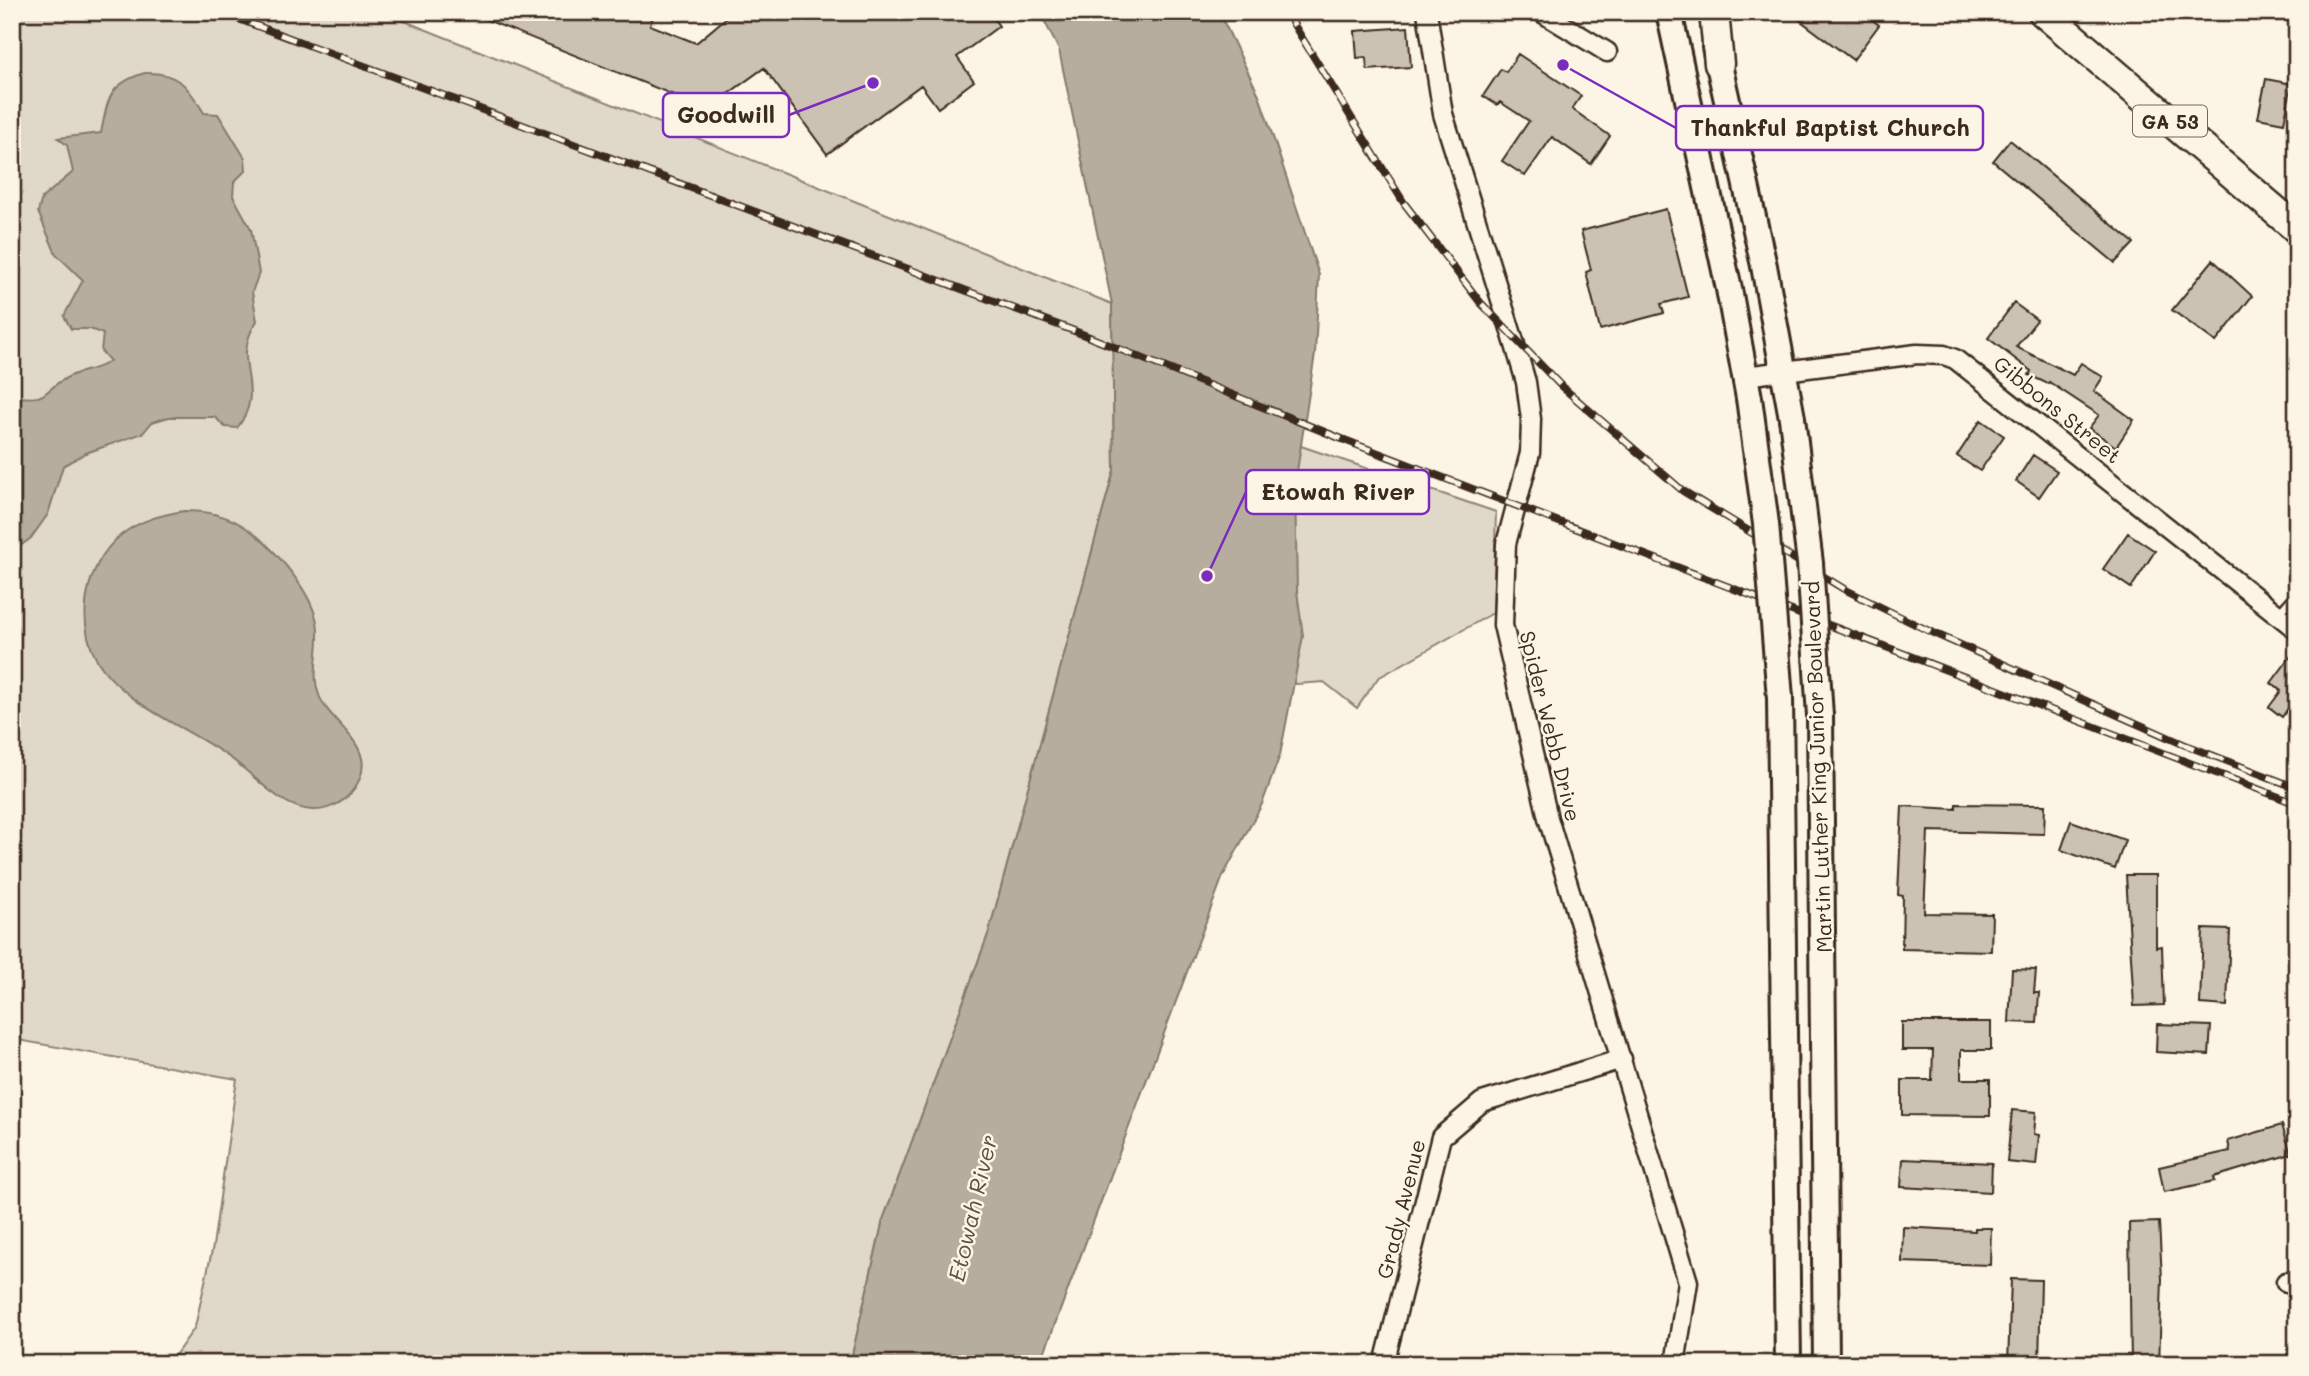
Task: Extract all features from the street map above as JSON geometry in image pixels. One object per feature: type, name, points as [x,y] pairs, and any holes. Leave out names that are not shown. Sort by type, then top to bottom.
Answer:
[{"type":"main road","name":"Martin Luther King Junior Boulevard","points":[[1669,12],[1747,387],[1766,524],[1780,698],[1788,1364]]},
{"type":"main road","name":"Martin Luther King Junior Boulevard","points":[[1708,12],[1783,371],[1810,562],[1819,716],[1826,1364]]},
{"type":"main road","points":[[1714,12],[1719,64]]},
{"type":"main road","name":"GA 53","points":[[2043,12],[2297,229]]},
{"type":"street","name":"Spider Webb Drive","points":[[1427,12],[1443,114],[1526,382],[1531,419],[1530,453],[1506,544],[1503,625],[1548,818],[1688,1282],[1675,1364]]},
{"type":"street","points":[[1541,12],[1607,51]]},
{"type":"street","name":"Gibbons Street","points":[[1747,387],[1783,371],[1917,354],[1944,355],[1955,359],[2290,624]]},
{"type":"street","points":[[2290,624],[2297,601]]},
{"type":"street","name":"Grady Avenue","points":[[1384,1364],[1441,1137],[1482,1102],[1622,1059]]},
{"type":"shaded area","points":[[12,12],[382,12],[1112,304],[1114,470],[989,932],[883,1220],[850,1364],[169,1364],[195,1327],[213,1246],[237,1079],[12,1039]]},
{"type":"shaded area","points":[[1295,444],[1496,512],[1493,613],[1378,678],[1357,708],[1324,682],[1283,685]]},
{"type":"water","points":[[1040,12],[1219,12],[1259,95],[1319,275],[1315,354],[1295,484],[1297,591],[1303,636],[1280,755],[1262,804],[1223,876],[1040,1364],[850,1364],[883,1220],[989,932],[1114,470],[1112,304],[1059,50]]},
{"type":"water","points":[[145,73],[166,75],[181,82],[204,113],[218,114],[245,158],[246,170],[234,182],[233,196],[251,229],[259,273],[252,292],[257,321],[249,336],[246,350],[250,400],[237,428],[225,427],[215,417],[169,417],[152,422],[143,433],[86,453],[63,466],[48,514],[31,538],[12,552],[12,396],[40,396],[68,377],[110,361],[101,351],[103,334],[90,329],[71,329],[64,316],[83,280],[56,254],[38,212],[42,198],[73,172],[67,145],[58,138],[101,133],[112,94],[124,82]]},
{"type":"water","points":[[184,511],[220,515],[240,524],[275,554],[306,595],[317,622],[316,677],[319,695],[353,740],[363,764],[360,778],[350,794],[337,804],[312,810],[281,799],[221,751],[132,697],[103,669],[94,653],[85,618],[86,599],[98,564],[108,548],[136,525]]},
{"type":"building","points":[[467,12],[640,12],[653,17],[650,25],[696,43],[733,12],[989,12],[999,26],[957,57],[974,81],[938,108],[921,85],[827,154],[764,68],[721,99],[716,112]]},
{"type":"building","points":[[1789,12],[1862,12],[1879,25],[1853,60]]},
{"type":"building","points":[[1408,27],[1411,67],[1367,70],[1366,57],[1357,58],[1355,31]]},
{"type":"building","points":[[1518,54],[1581,96],[1572,109],[1610,136],[1591,164],[1552,137],[1525,176],[1502,161],[1529,121],[1500,102],[1497,105],[1483,96],[1501,69],[1506,72]]},
{"type":"building","points":[[2266,79],[2292,84],[2284,123],[2258,118]]},
{"type":"building","points":[[2010,140],[2134,243],[2115,263],[1993,161]]},
{"type":"building","points":[[1666,209],[1688,297],[1661,304],[1664,313],[1600,330],[1586,272],[1591,270],[1581,231]]},
{"type":"building","points":[[2213,260],[2252,296],[2216,342],[2172,310]]},
{"type":"building","points":[[2014,303],[2037,320],[2016,347],[2073,375],[2081,363],[2103,377],[2094,391],[2134,420],[2116,447],[2089,428],[2099,415],[2049,382],[2048,384],[2029,375],[2031,371],[1988,338]]},
{"type":"building","points":[[1981,420],[2004,436],[1980,471],[1957,456]]},
{"type":"building","points":[[2033,455],[2057,471],[2039,497],[2016,481]]},
{"type":"building","points":[[2128,533],[2155,551],[2131,588],[2103,569]]},
{"type":"building","points":[[2297,648],[2297,702],[2294,700],[2282,717],[2269,707],[2281,691],[2271,683]]},
{"type":"building","points":[[1956,804],[2045,805],[2044,834],[1928,831],[1924,913],[1992,914],[1991,951],[1902,949],[1903,896],[1898,895],[1902,806],[1956,809]]},
{"type":"building","points":[[2071,821],[2125,840],[2115,869],[2061,850]]},
{"type":"building","points":[[2126,875],[2156,875],[2156,947],[2162,946],[2164,1005],[2134,1006]]},
{"type":"building","points":[[2203,929],[2230,930],[2227,1006],[2200,1004]]},
{"type":"building","points":[[2012,969],[2036,970],[2034,993],[2039,993],[2037,1023],[2009,1022]]},
{"type":"building","points":[[1902,1022],[1991,1022],[1991,1050],[1961,1050],[1961,1079],[1990,1079],[1990,1116],[1902,1115],[1902,1080],[1932,1080],[1933,1050],[1902,1050]]},
{"type":"building","points":[[2157,1024],[2211,1026],[2209,1055],[2156,1052]]},
{"type":"building","points":[[2012,1110],[2036,1112],[2034,1134],[2039,1135],[2036,1165],[2007,1162]]},
{"type":"building","points":[[2282,1125],[2291,1154],[2214,1177],[2215,1181],[2164,1192],[2159,1167],[2230,1151],[2228,1141]]},
{"type":"building","points":[[1903,1159],[1992,1163],[1991,1192],[1901,1187]]},
{"type":"building","points":[[2159,1222],[2162,1279],[2159,1364],[2131,1364],[2129,1223]]},
{"type":"building","points":[[1903,1227],[1975,1231],[1975,1228],[1991,1228],[1990,1265],[1902,1262]]},
{"type":"building","points":[[2011,1279],[2041,1280],[2039,1364],[2008,1364]]},
{"type":"railway","points":[[220,12],[1077,332],[1347,441],[2297,804]]},
{"type":"railway","points":[[1286,12],[1404,203],[1480,302],[1561,386],[1683,491],[1844,589],[1929,631],[2183,744],[2297,788]]},
{"type":"place","name":"Thankful Baptist Church","points":[[1563,65]]},
{"type":"place","name":"Goodwill","points":[[873,83]]},
{"type":"place","name":"Etowah River","points":[[1207,576]]}]
